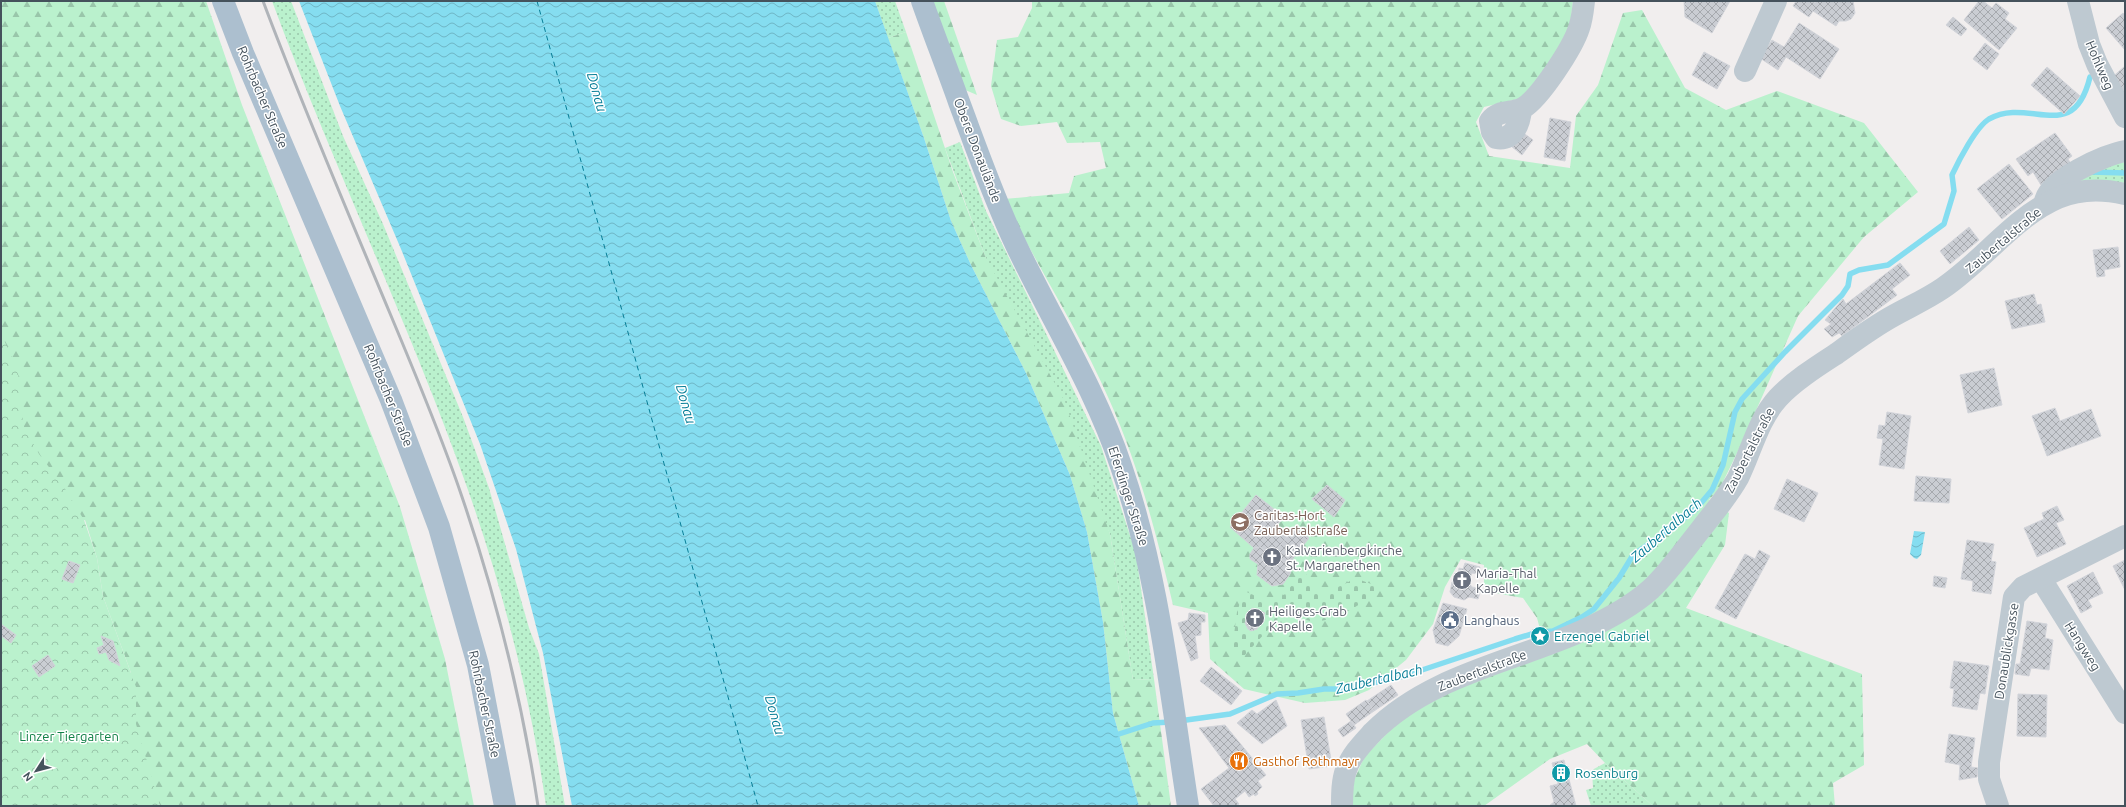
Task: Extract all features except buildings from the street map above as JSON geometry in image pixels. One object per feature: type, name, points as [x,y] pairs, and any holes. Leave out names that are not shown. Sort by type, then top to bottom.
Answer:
[{"type":"main road","name":"Rohrbacher Straße","points":[[223,1],[243,53],[392,400],[439,527],[478,665],[505,806]]},
{"type":"main road","name":"Obere Donaulände","points":[[922,1],[997,201],[1015,243],[1041,295]]},
{"type":"main road","name":"Eferdinger Straße","points":[[1041,295],[1094,399],[1121,463],[1133,502],[1155,591],[1188,806]]},
{"type":"street","points":[[1521,109],[1530,102],[1546,84],[1571,45],[1579,28],[1584,1]]},
{"type":"street","points":[[1745,71],[1776,1]]},
{"type":"street","name":"Hohlweg","points":[[2080,6],[2089,44],[2097,64],[2125,117]]},
{"type":"street","points":[[2045,204],[2046,197],[2049,192],[2073,173],[2095,161],[2125,151]]},
{"type":"street","name":"Zaubertalstraße","points":[[1342,806],[1343,783],[1349,764],[1361,745],[1385,721],[1434,688],[1579,632],[1621,611],[1643,596],[1676,561],[1728,494],[1741,472],[1766,416],[1782,394],[1819,365],[1875,326],[1943,289],[2025,219],[2045,204],[2061,197],[2084,191],[2104,190],[2125,194]]},
{"type":"street","name":"Donaublickgasse","points":[[1998,806],[1988,779],[1988,768],[2013,602],[2018,591],[2125,536]]},
{"type":"street","name":"Hangweg","points":[[2041,579],[2125,713]]},
{"type":"green space","points":[[1,1],[206,1],[242,105],[400,507],[445,659],[474,806],[160,806],[155,794],[127,747],[131,673],[103,596],[97,558],[85,520],[79,523],[1,392],[3,341],[1,334]]},
{"type":"green space","points":[[272,1],[291,1],[343,136],[383,224],[463,417],[489,488],[529,628],[539,654],[565,806],[546,806],[533,726],[515,646],[481,528],[445,428],[397,306],[320,124]]},
{"type":"green space","points":[[875,1],[895,1],[906,32],[888,38]]},
{"type":"green space","points":[[930,1],[944,1],[977,95],[963,89]]},
{"type":"green space","points":[[1032,1],[1573,1],[1569,33],[1544,70],[1522,98],[1484,107],[1476,122],[1489,156],[1570,168],[1576,116],[1598,85],[1623,13],[1642,10],[1685,88],[1726,110],[1777,91],[1864,123],[1918,192],[1864,237],[1798,316],[1738,451],[1720,488],[1709,500],[1729,513],[1725,545],[1686,608],[1862,674],[1864,765],[1833,783],[1835,806],[1653,806],[1605,763],[1587,744],[1550,759],[1484,806],[1351,806],[1354,780],[1362,762],[1367,754],[1401,719],[1543,640],[1537,618],[1523,598],[1484,591],[1484,565],[1461,559],[1445,587],[1433,624],[1406,660],[1369,690],[1345,700],[1305,703],[1244,689],[1210,659],[1208,613],[1173,605],[1146,500],[1119,423],[1084,347],[1004,199],[1069,193],[1074,176],[1106,168],[1100,142],[1067,143],[1057,122],[1021,126],[1001,119],[991,86],[997,40],[1018,37],[1032,8]]},
{"type":"green space","points":[[906,32],[953,172],[985,256],[1065,402],[1110,534],[1133,680],[1154,679],[1171,806],[1139,806],[1113,713],[1103,622],[1087,532],[1070,475],[1026,373],[971,265],[951,221],[924,138],[888,38]]},
{"type":"green space","points":[[960,142],[986,211],[1101,446],[1136,554],[1154,679],[1133,680],[1110,534],[985,256],[945,148]]},
{"type":"green space","points":[[2125,162],[2125,183],[2096,180],[2068,184],[2087,170]]},
{"type":"green space","name":"Linzer Tiergarten","points":[[1,334],[14,361],[20,382],[20,403],[24,427],[39,454],[64,487],[84,520],[97,558],[103,596],[136,687],[136,724],[160,806],[1,806]]},
{"type":"green space","points":[[1301,573],[1307,575],[1318,595],[1345,584],[1355,578],[1382,588],[1356,607],[1324,620],[1314,621],[1304,619],[1288,608],[1243,657],[1232,650],[1237,612],[1244,591],[1273,603],[1278,592],[1284,595]]},
{"type":"green space","points":[[1605,763],[1653,806],[1591,806],[1586,790],[1593,788],[1592,770]]},
{"type":"water","name":"Donau","points":[[299,1],[875,1],[924,138],[951,221],[971,265],[1026,373],[1070,475],[1087,532],[1103,622],[1113,713],[1139,806],[572,806],[543,653],[516,549],[480,444],[401,249],[340,106]]},
{"type":"water","points":[[1914,531],[1925,532],[1921,555],[1917,559],[1910,554]]},
{"type":"waterway","name":"Zaubertalbach","points":[[1179,721],[1230,714],[1277,694],[1298,693],[1324,689],[1345,689],[1404,676],[1515,639],[1535,633],[1553,631],[1582,617],[1594,609],[1619,578],[1633,555],[1696,509],[1712,490],[1723,465],[1735,412],[1742,399],[1785,352],[1842,295],[1848,286],[1850,274],[1859,270],[1888,265],[1944,224],[1954,191],[1952,175],[1968,144],[1984,123],[1989,119],[2004,113],[2020,112],[2061,115],[2073,109],[2082,98],[2090,77]]},
{"type":"waterway","points":[[2091,172],[2125,173]]},
{"type":"waterway","name":"Zaubertalbach","points":[[1119,734],[1153,723],[1170,722]]},
{"type":"ferry route","points":[[537,1],[758,806]]},
{"type":"railway","points":[[263,1],[309,118],[426,402],[474,532],[507,648],[532,766],[538,806]]},
{"type":"place","name":"Caritas-Hort Zaubertalstraße","points":[[1240,522]]},
{"type":"place","name":"Kalvarienbergkirche St. Margarethen","points":[[1272,557]]},
{"type":"place","name":"Maria-Thal Kapelle","points":[[1462,580]]},
{"type":"place","name":"Heiliges-Grab Kapelle","points":[[1255,618]]},
{"type":"place","name":"Langhaus","points":[[1450,620]]},
{"type":"place","name":"Erzengel Gabriel","points":[[1540,636]]},
{"type":"place","name":"Gasthof Rothmayr","points":[[1239,761]]},
{"type":"place","name":"Rosenburg","points":[[1561,773]]}]
